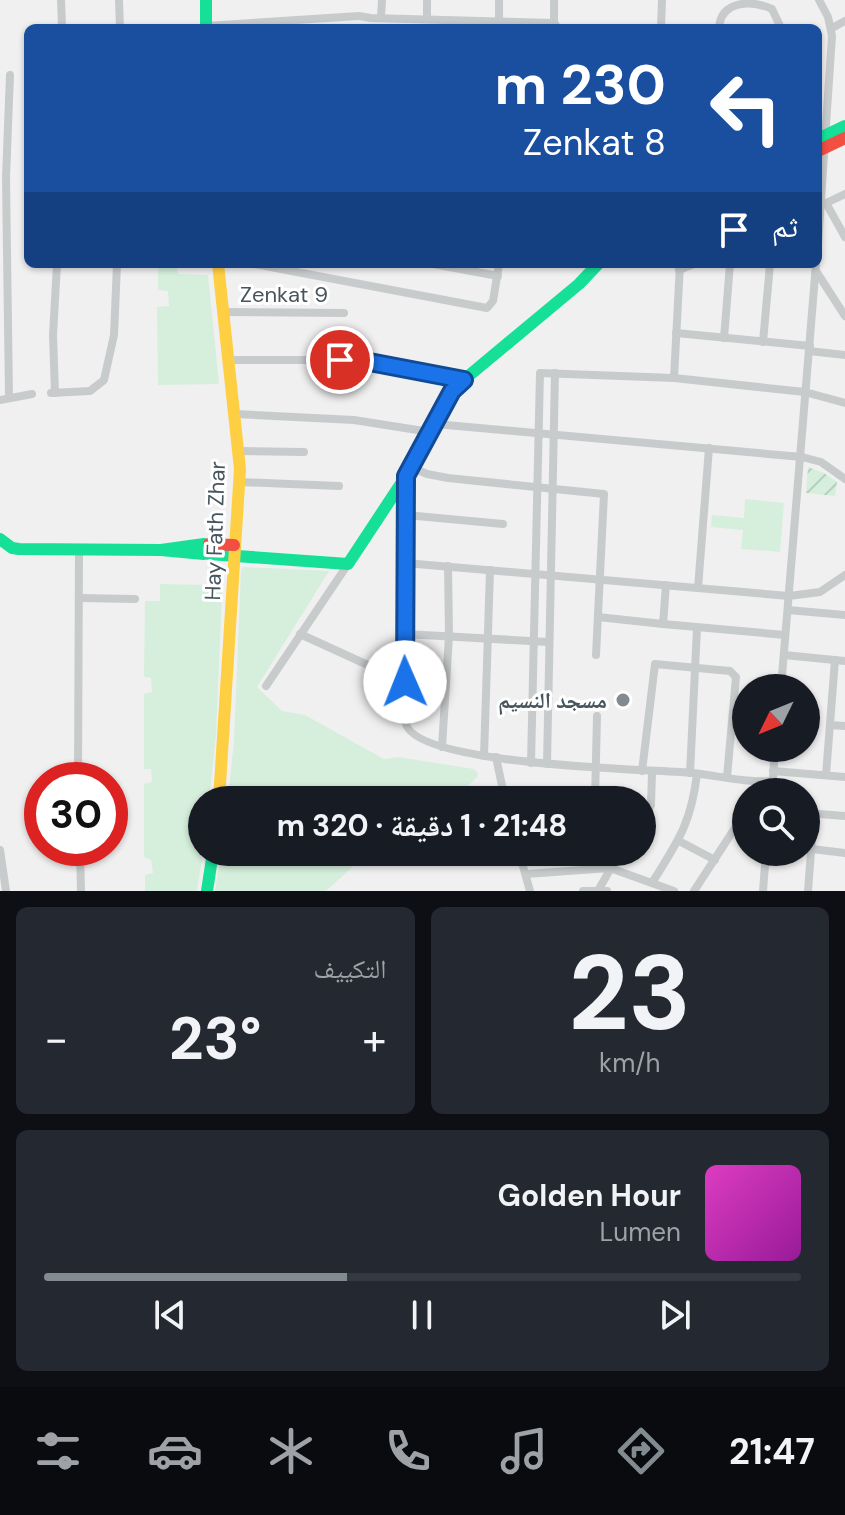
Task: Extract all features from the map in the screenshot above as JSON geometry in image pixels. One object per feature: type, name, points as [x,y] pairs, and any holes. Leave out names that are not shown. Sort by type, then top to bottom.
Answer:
[{"type":"street","points":[[61,0],[62,24]]},
{"type":"street","points":[[119,0],[120,24]]},
{"type":"street","points":[[206,0],[206,24]]},
{"type":"street","points":[[381,18],[382,0]]},
{"type":"street","points":[[427,0],[427,19]]},
{"type":"street","points":[[499,0],[499,21]]},
{"type":"street","points":[[554,0],[556,24]]},
{"type":"street","points":[[661,24],[662,0]]},
{"type":"street","points":[[819,0],[832,28],[822,143],[822,205],[845,237]]},
{"type":"street","points":[[720,24],[722,13],[729,7],[757,4],[772,9],[779,24]]},
{"type":"street","points":[[243,24],[329,17],[542,24]]},
{"type":"street","points":[[832,28],[845,21]]},
{"type":"street","points":[[822,76],[829,73]]},
{"type":"street","points":[[0,84],[10,80],[4,398],[32,394]]},
{"type":"street","points":[[822,143],[845,126]]},
{"type":"street","points":[[822,143],[845,138]]},
{"type":"street","points":[[822,205],[845,194]]},
{"type":"street","points":[[57,268],[53,393],[95,389],[106,376],[114,335],[117,268]]},
{"type":"street","name":"Hay Fath Zhar","points":[[218,268],[240,482],[233,552],[230,655],[220,786]]},
{"type":"street","points":[[276,268],[490,306],[499,268]]},
{"type":"street","points":[[455,268],[498,276]]},
{"type":"street","points":[[266,686],[408,471],[452,391],[594,268]]},
{"type":"street","points":[[674,378],[680,268]]},
{"type":"street","points":[[724,338],[730,268]]},
{"type":"street","points":[[763,342],[770,268]]},
{"type":"street","points":[[782,674],[816,268]]},
{"type":"street","points":[[817,268],[845,316]]},
{"type":"street","name":"Zenkat 9","points":[[224,312],[344,313]]},
{"type":"street","points":[[676,333],[810,348],[845,355]]},
{"type":"street","points":[[229,360],[359,360],[464,380]]},
{"type":"street","points":[[531,763],[540,373],[674,378],[805,392],[845,403]]},
{"type":"street","points":[[547,764],[555,373]]},
{"type":"street","points":[[235,414],[554,434],[802,457],[821,462],[845,479]]},
{"type":"street","points":[[698,588],[709,448]]},
{"type":"street","points":[[238,451],[304,452]]},
{"type":"street","points":[[408,471],[604,494],[596,655]]},
{"type":"street","points":[[408,471],[405,563],[408,731],[442,747],[531,763],[735,778]]},
{"type":"street","points":[[240,482],[339,486]]},
{"type":"street","points":[[406,515],[503,524]]},
{"type":"street","points":[[0,539],[19,549],[206,549],[348,564]]},
{"type":"street","points":[[78,762],[79,550]]},
{"type":"street","points":[[405,563],[789,596],[820,592],[845,575]]},
{"type":"street","points":[[442,747],[449,636],[448,566]]},
{"type":"street","points":[[484,756],[490,570]]},
{"type":"street","points":[[663,624],[666,585]]},
{"type":"street","points":[[79,598],[135,599]]},
{"type":"street","points":[[788,610],[845,615]]},
{"type":"street","points":[[598,617],[785,635]]},
{"type":"street","points":[[652,883],[679,841],[693,807],[697,628]]},
{"type":"street","points":[[300,634],[405,682]]},
{"type":"street","points":[[405,634],[548,642]]},
{"type":"street","points":[[784,655],[840,660],[826,775]]},
{"type":"street","points":[[642,771],[655,664],[730,671],[736,677],[727,777]]},
{"type":"street","points":[[834,692],[845,693]]},
{"type":"street","points":[[595,786],[597,716]]},
{"type":"street","points":[[830,725],[845,726]]},
{"type":"street","points":[[496,757],[502,786]]},
{"type":"street","points":[[770,778],[774,762]]},
{"type":"street","points":[[773,771],[845,777]]},
{"type":"street","points":[[652,772],[652,786]]},
{"type":"street","points":[[820,814],[845,816]]},
{"type":"street","points":[[694,891],[732,833]]},
{"type":"street","points":[[679,841],[715,860]]},
{"type":"street","points":[[0,850],[6,891]]},
{"type":"street","points":[[820,850],[845,853]]},
{"type":"street","points":[[80,866],[81,891]]},
{"type":"street","points":[[207,891],[211,866]]},
{"type":"street","points":[[523,866],[530,891]]},
{"type":"street","points":[[763,891],[765,866]]},
{"type":"street","points":[[808,891],[810,866]]},
{"type":"street","points":[[587,891],[603,890],[610,868]]},
{"type":"street","points":[[526,874],[610,868],[674,891]]},
{"type":"green space","points":[[158,268],[177,268],[178,274],[208,275],[219,384],[158,385],[157,307],[169,306],[168,291],[158,290]]},
{"type":"green space","points":[[808,467],[837,482],[835,496],[806,493]]},
{"type":"green space","points":[[745,499],[784,503],[780,552],[741,549],[743,530],[711,527],[712,515],[744,518]]},
{"type":"green space","points":[[209,563],[220,563],[223,569],[216,736],[211,786],[188,786],[188,866],[201,866],[197,891],[145,891],[145,875],[153,873],[151,860],[144,857],[144,784],[152,782],[151,769],[144,769],[144,694],[152,692],[151,678],[144,677],[145,601],[160,601],[160,584],[209,585]]},
{"type":"green space","points":[[243,567],[329,571],[257,687],[282,711],[305,715],[384,759],[398,757],[474,769],[477,777],[468,786],[229,786]]},
{"type":"green space","points":[[219,866],[354,866],[326,891],[215,891]]},
{"type":"traffic: fast","points":[[206,0],[206,24]]},
{"type":"traffic: fast","points":[[822,137],[845,126]]},
{"type":"traffic: fast","points":[[209,554],[348,564],[406,476],[454,388],[594,268]]},
{"type":"traffic: fast","points":[[0,539],[19,549],[161,550]]},
{"type":"traffic: fast","points":[[204,544],[161,550],[204,554]]},
{"type":"traffic: fast","points":[[207,891],[211,866]]},
{"type":"traffic: slow","points":[[218,268],[240,469],[220,786]]},
{"type":"traffic: jam","points":[[822,149],[845,138]]},
{"type":"traffic: jam","points":[[209,544],[234,545]]},
{"type":"place","name":"مسجد النسيم","points":[[623,700]]},
{"type":"route","points":[[340,360],[359,360],[464,380],[452,391],[406,476],[405,682]]}]
